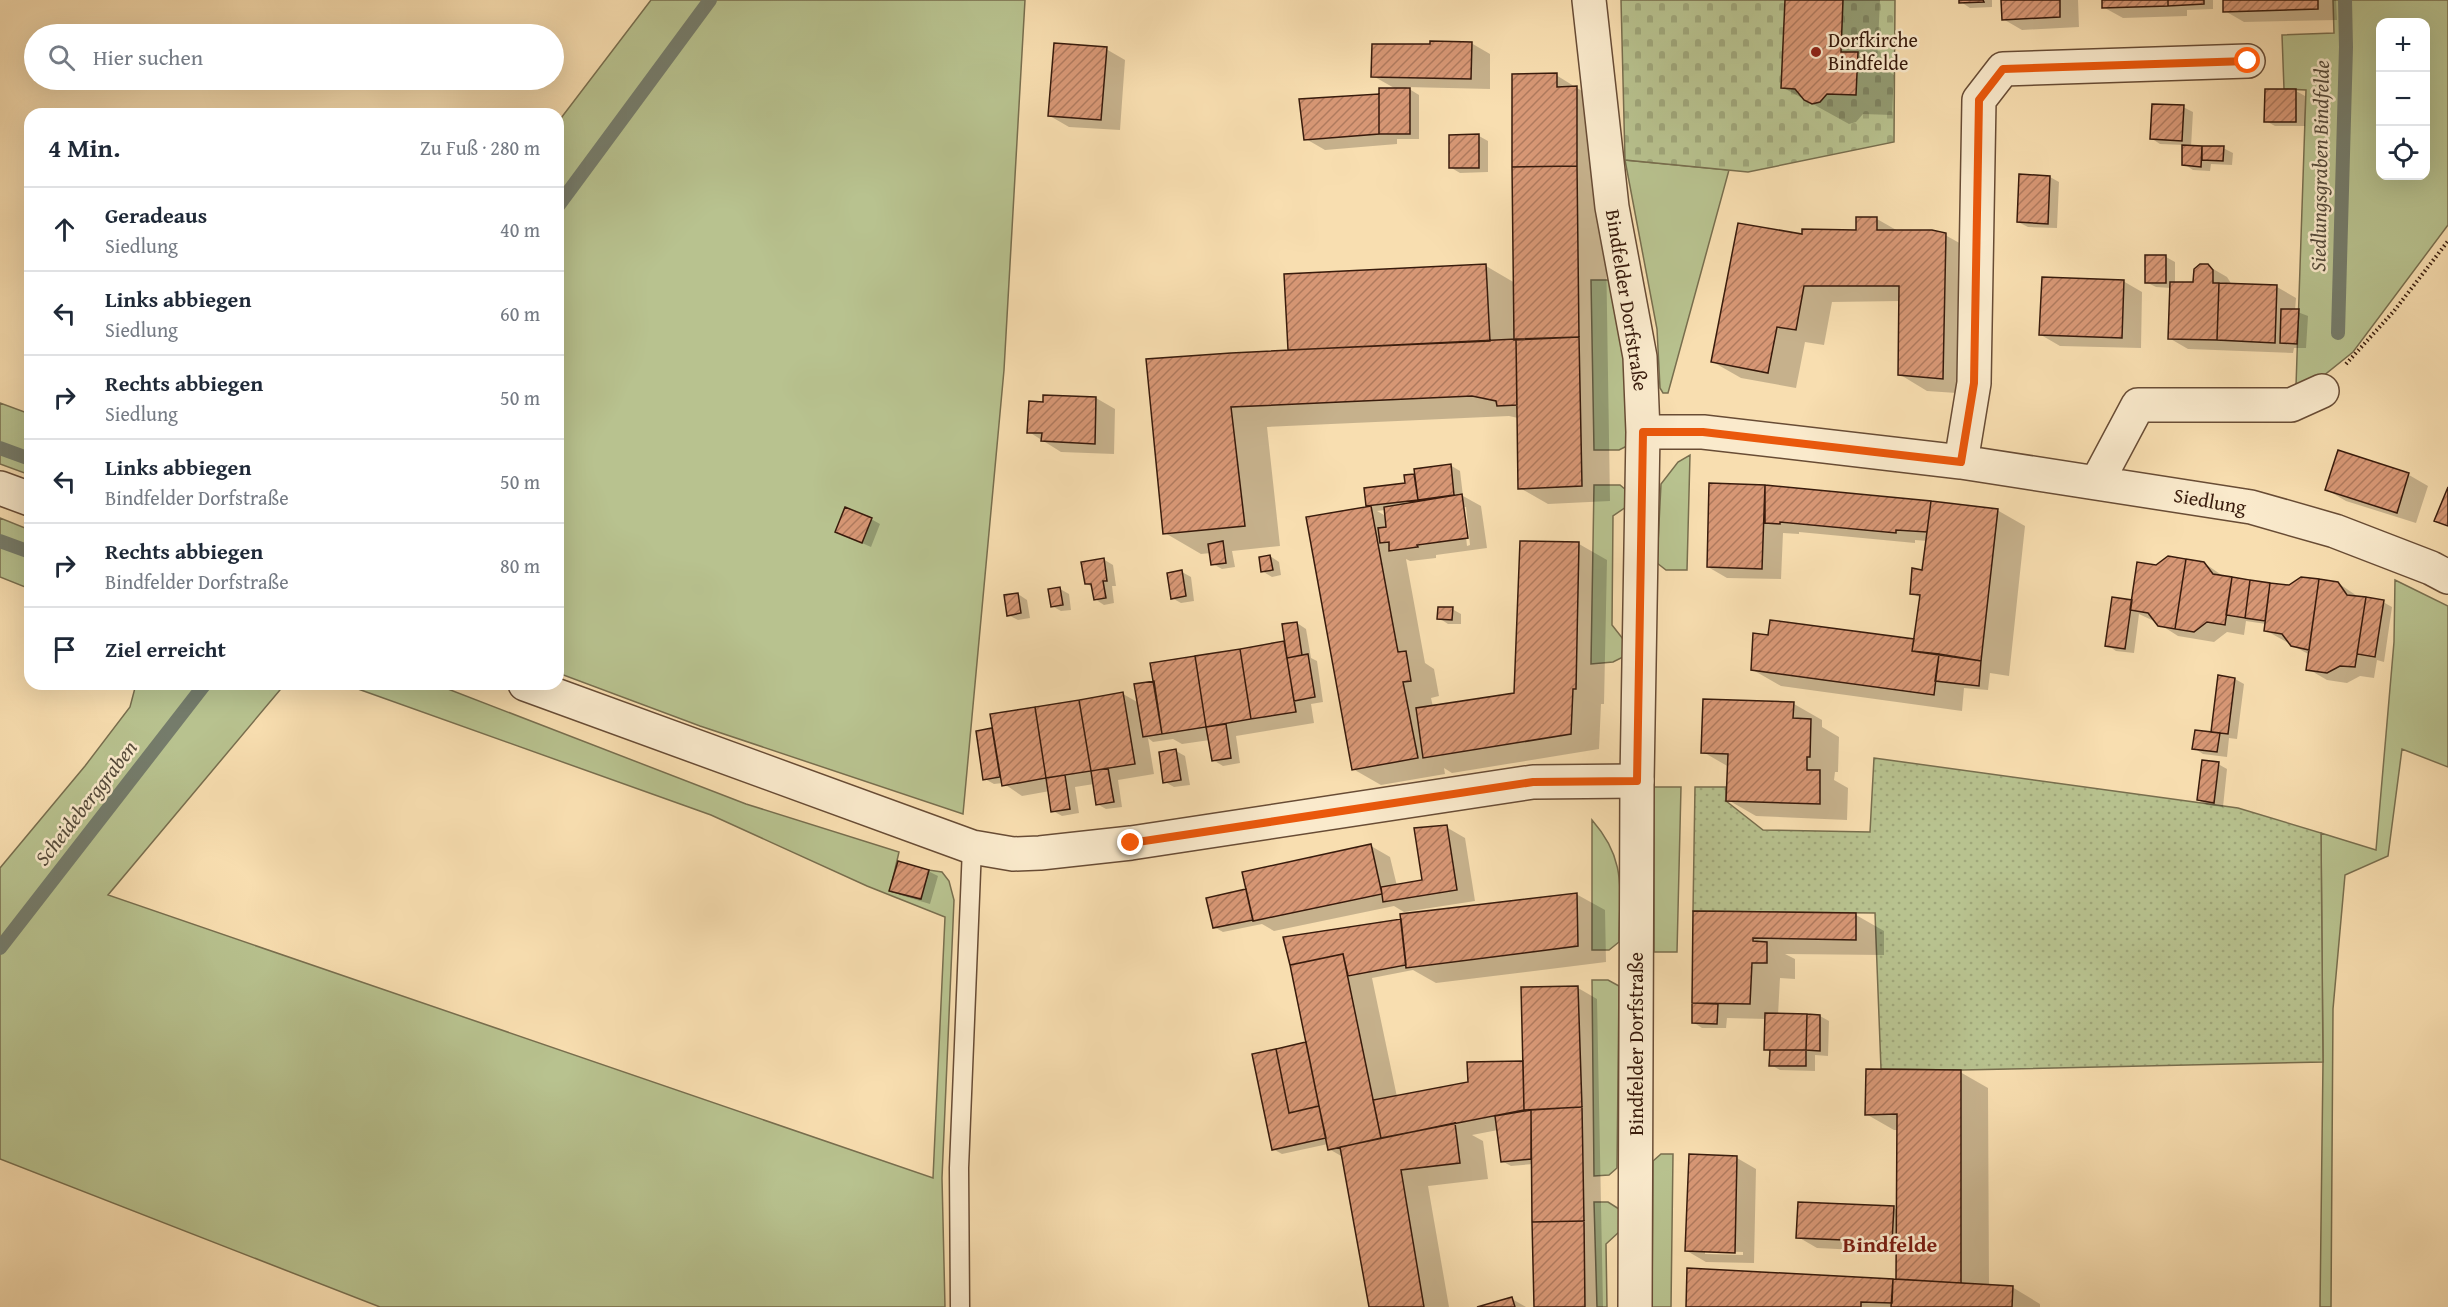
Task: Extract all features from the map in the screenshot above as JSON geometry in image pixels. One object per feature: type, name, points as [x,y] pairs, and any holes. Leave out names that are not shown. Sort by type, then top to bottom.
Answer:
[{"type":"street","name":"Bindfelder Dorfstraße","points":[[1589,0],[1612,207],[1640,357],[1643,432],[1637,781],[1635,1307]]},
{"type":"street","points":[[1961,462],[1974,383],[1979,100],[2003,69],[2248,61]]},
{"type":"street","points":[[2097,482],[2138,405],[2291,405],[2322,391]]},
{"type":"street","name":"Siedlung","points":[[1643,432],[1703,432],[1961,462],[2251,507],[2335,531],[2431,568],[2448,577]]},
{"type":"street","points":[[0,488],[24,497]]},
{"type":"street","points":[[541,690],[981,850],[1040,853],[1131,843],[1533,782],[1637,781]]},
{"type":"lane","points":[[960,1307],[959,1168],[981,850]]},
{"type":"path","points":[[2322,391],[2394,311],[2448,241]]},
{"type":"green space","points":[[651,0],[1025,0],[1004,370],[963,814],[700,726],[564,675],[564,114]]},
{"type":"green space","points":[[1621,0],[1895,0],[1894,142],[1748,172],[1625,160]]},
{"type":"green space","points":[[2333,0],[2448,0],[2448,225],[2353,352],[2323,376],[2296,386],[2306,90],[2284,89],[2282,35],[2334,33]]},
{"type":"green space","points":[[1625,160],[1729,170],[1668,393],[1663,393],[1660,388],[1657,329]]},
{"type":"green space","points":[[1591,280],[1610,280],[1625,364],[1627,446],[1619,450],[1594,450]]},
{"type":"green space","points":[[0,403],[24,412],[24,473],[0,464]]},
{"type":"green space","points":[[1690,455],[1687,570],[1666,570],[1657,563],[1661,484],[1678,462]]},
{"type":"green space","points":[[1594,485],[1620,485],[1626,490],[1626,507],[1613,516],[1612,625],[1623,639],[1623,657],[1613,662],[1591,664]]},
{"type":"green space","points":[[0,518],[24,528],[24,587],[0,577]]},
{"type":"green space","points":[[2395,580],[2448,606],[2448,767],[2402,749],[2388,856],[2345,875],[2333,1009],[2331,1307],[2320,1307],[2323,1062],[2321,833],[2376,850],[2394,642]]},
{"type":"green space","points":[[134,690],[280,690],[108,895],[933,1178],[945,917],[867,886],[711,815],[361,690],[451,690],[746,804],[899,852],[890,891],[920,899],[929,870],[942,872],[949,881],[954,900],[942,1178],[945,1307],[380,1307],[0,1159],[0,868],[85,766],[130,707]]},
{"type":"green space","points":[[1874,758],[2238,808],[2321,833],[2323,1062],[1961,1070],[1881,1069],[1875,913],[1693,911],[1695,787],[1726,787],[1726,801],[1763,830],[1870,832]]},
{"type":"green space","points":[[1654,787],[1681,787],[1677,952],[1654,952]]},
{"type":"green space","points":[[1592,820],[1611,849],[1619,877],[1619,942],[1609,950],[1592,950]]},
{"type":"green space","points":[[1592,980],[1608,980],[1619,986],[1617,1168],[1609,1175],[1594,1176]]},
{"type":"green space","points":[[1661,1154],[1673,1154],[1671,1307],[1652,1307],[1653,1161]]},
{"type":"green space","points":[[1594,1202],[1608,1202],[1619,1209],[1619,1232],[1606,1244],[1607,1307],[1597,1307]]},
{"type":"building","name":"Dorfkirche Bindfelde","points":[[1785,0],[1843,0],[1841,52],[1858,52],[1856,95],[1827,94],[1820,102],[1812,104],[1804,100],[1795,89],[1781,88]]},
{"type":"building","points":[[1959,0],[1983,0],[1984,2],[1959,3]]},
{"type":"building","points":[[2001,0],[2060,0],[2060,17],[2002,20]]},
{"type":"building","points":[[2102,0],[2168,0],[2168,6],[2102,8]]},
{"type":"building","points":[[2168,0],[2204,0],[2204,4],[2168,6]]},
{"type":"building","points":[[2223,0],[2318,0],[2318,9],[2223,12]]},
{"type":"building","points":[[1430,41],[1472,42],[1471,79],[1371,77],[1372,44],[1430,44]]},
{"type":"building","points":[[1054,43],[1107,47],[1101,120],[1048,116]]},
{"type":"building","points":[[1557,73],[1557,87],[1577,86],[1577,166],[1512,167],[1512,74]]},
{"type":"building","points":[[1379,88],[1410,88],[1410,134],[1379,134]]},
{"type":"building","points":[[2265,89],[2296,89],[2296,122],[2264,122]]},
{"type":"building","points":[[1379,94],[1379,134],[1304,140],[1299,99]]},
{"type":"building","points":[[2152,104],[2184,105],[2182,141],[2150,139]]},
{"type":"building","points":[[1479,134],[1479,168],[1449,168],[1449,135]]},
{"type":"building","points":[[2182,145],[2202,146],[2201,167],[2182,165]]},
{"type":"building","points":[[2202,146],[2224,146],[2223,161],[2202,160]]},
{"type":"building","points":[[1577,166],[1579,337],[1514,340],[1512,167]]},
{"type":"building","points":[[2019,174],[2050,176],[2048,224],[2017,222]]},
{"type":"building","points":[[1856,217],[1877,217],[1877,230],[1932,230],[1946,233],[1943,379],[1898,375],[1899,286],[1804,286],[1796,330],[1777,327],[1768,373],[1711,362],[1738,223],[1802,234],[1802,229],[1856,230]]},
{"type":"building","points":[[2145,255],[2166,255],[2166,283],[2145,283]]},
{"type":"building","points":[[1486,264],[1490,341],[1288,350],[1284,274]]},
{"type":"building","points":[[2200,264],[2208,264],[2213,270],[2213,283],[2219,283],[2217,340],[2168,339],[2170,282],[2193,282],[2194,269]]},
{"type":"building","points":[[2042,277],[2124,280],[2122,338],[2039,335]]},
{"type":"building","points":[[2219,283],[2277,285],[2275,343],[2217,340]]},
{"type":"building","points":[[2281,309],[2299,309],[2297,344],[2280,343]]},
{"type":"building","points":[[1579,337],[1582,486],[1518,489],[1516,339]]},
{"type":"building","points":[[1516,339],[1517,405],[1497,406],[1496,401],[1472,396],[1231,407],[1245,526],[1163,534],[1146,359]]},
{"type":"building","points":[[1043,395],[1096,397],[1095,444],[1041,441],[1042,433],[1027,433],[1029,401],[1043,402]]},
{"type":"building","points":[[2338,450],[2409,473],[2397,513],[2325,490]]},
{"type":"building","points":[[1451,464],[1454,495],[1418,500],[1414,469]]},
{"type":"building","points":[[1414,474],[1418,500],[1366,506],[1364,488],[1405,483],[1404,475]]},
{"type":"building","points":[[1709,483],[1765,485],[1762,569],[1707,567]]},
{"type":"building","points":[[1765,485],[1931,501],[1927,532],[1896,530],[1896,533],[1780,522],[1780,524],[1765,523]]},
{"type":"building","points":[[2448,487],[2448,526],[2434,521]]},
{"type":"building","points":[[1462,494],[1468,538],[1389,551],[1389,542],[1380,543],[1378,528],[1386,527],[1384,507]]},
{"type":"building","points":[[1931,501],[1998,509],[1981,661],[1912,651],[1920,595],[1910,594],[1912,568],[1922,570]]},
{"type":"building","points":[[1371,506],[1398,652],[1406,651],[1411,681],[1403,682],[1418,758],[1352,770],[1306,517]]},
{"type":"building","points":[[845,507],[872,518],[862,543],[835,532]]},
{"type":"building","points":[[1223,541],[1226,563],[1211,565],[1208,544]]},
{"type":"building","points":[[1520,541],[1579,542],[1576,689],[1573,689],[1571,734],[1423,758],[1416,708],[1514,693]]},
{"type":"building","points":[[1270,555],[1273,570],[1261,572],[1259,557]]},
{"type":"building","points":[[2168,556],[2186,559],[2175,629],[2158,626],[2148,613],[2130,610],[2137,562],[2156,565]]},
{"type":"building","points":[[1104,558],[1107,581],[1103,581],[1106,598],[1094,600],[1091,584],[1085,584],[1081,562]]},
{"type":"building","points":[[2186,559],[2204,562],[2213,574],[2232,577],[2225,625],[2207,622],[2194,632],[2175,629]]},
{"type":"building","points":[[1182,570],[1186,596],[1171,599],[1167,573]]},
{"type":"building","points":[[2232,577],[2250,580],[2245,618],[2226,615]]},
{"type":"building","points":[[2301,577],[2319,579],[2309,650],[2291,646],[2282,634],[2264,631],[2270,583],[2289,585]]},
{"type":"building","points":[[2319,579],[2338,582],[2347,595],[2366,597],[2355,667],[2340,666],[2327,673],[2306,670]]},
{"type":"building","points":[[2250,580],[2270,583],[2265,621],[2245,618]]},
{"type":"building","points":[[1060,587],[1063,605],[1051,607],[1048,589]]},
{"type":"building","points":[[1018,593],[1021,613],[1007,616],[1004,595]]},
{"type":"building","points":[[2112,597],[2132,600],[2125,649],[2105,646]]},
{"type":"building","points":[[2366,597],[2384,600],[2375,657],[2357,654]]},
{"type":"building","points":[[1438,607],[1453,607],[1452,620],[1437,619]]},
{"type":"building","points":[[1770,620],[1914,639],[1912,651],[1939,654],[1934,695],[1751,670],[1753,633],[1768,635]]},
{"type":"building","points":[[1297,622],[1302,655],[1287,658],[1282,624]]},
{"type":"building","points":[[1284,641],[1296,712],[1251,719],[1240,649]]},
{"type":"building","points":[[1240,649],[1251,719],[1206,727],[1195,656]]},
{"type":"building","points":[[1308,654],[1315,697],[1294,701],[1287,658]]},
{"type":"building","points":[[1939,654],[1981,661],[1979,686],[1935,681]]},
{"type":"building","points":[[1195,656],[1206,727],[1162,734],[1150,663]]},
{"type":"building","points":[[2218,675],[2235,678],[2228,734],[2211,732]]},
{"type":"building","points":[[1154,681],[1162,734],[1143,737],[1134,684]]},
{"type":"building","points":[[1123,692],[1135,764],[1091,771],[1079,700]]},
{"type":"building","points":[[1703,699],[1794,702],[1793,718],[1811,719],[1810,757],[1807,757],[1807,770],[1820,770],[1820,804],[1726,801],[1728,754],[1701,753]]},
{"type":"building","points":[[1079,700],[1091,771],[1046,778],[1035,707]]},
{"type":"building","points":[[1035,707],[1046,778],[1002,786],[990,714]]},
{"type":"building","points":[[1226,724],[1231,758],[1212,761],[1206,727]]},
{"type":"building","points":[[992,728],[1000,777],[983,780],[976,731]]},
{"type":"building","points":[[2195,730],[2220,733],[2217,752],[2192,749]]},
{"type":"building","points":[[1176,749],[1181,780],[1163,783],[1159,752]]},
{"type":"building","points":[[2202,760],[2219,762],[2214,803],[2197,800]]},
{"type":"building","points":[[1108,768],[1114,802],[1096,805],[1091,771]]},
{"type":"building","points":[[1065,775],[1070,809],[1051,812],[1046,778]]},
{"type":"building","points":[[1447,825],[1457,890],[1383,902],[1381,887],[1422,880],[1414,828]]},
{"type":"building","points":[[1371,844],[1382,894],[1253,921],[1242,872]]},
{"type":"building","points":[[898,861],[929,870],[921,899],[889,891]]},
{"type":"building","points":[[1246,889],[1253,920],[1213,928],[1206,898]]},
{"type":"building","points":[[1577,893],[1578,946],[1406,968],[1400,914]]},
{"type":"building","points":[[1693,911],[1856,913],[1856,940],[1753,938],[1753,941],[1767,942],[1767,963],[1752,963],[1750,1004],[1692,1003]]},
{"type":"building","points":[[1401,919],[1406,965],[1348,976],[1343,954],[1290,965],[1283,937]]},
{"type":"building","points":[[1343,954],[1381,1138],[1328,1150],[1290,965]]},
{"type":"building","points":[[1578,986],[1582,1107],[1524,1110],[1521,987]]},
{"type":"building","points":[[1692,1003],[1718,1004],[1717,1024],[1692,1023]]},
{"type":"building","points":[[1765,1013],[1807,1014],[1806,1050],[1764,1050]]},
{"type":"building","points":[[1807,1014],[1820,1015],[1820,1051],[1806,1050]]},
{"type":"building","points":[[1306,1042],[1319,1106],[1289,1113],[1276,1049]]},
{"type":"building","points":[[1276,1049],[1289,1113],[1319,1106],[1326,1138],[1272,1150],[1252,1054]]},
{"type":"building","points":[[1770,1050],[1806,1050],[1806,1066],[1769,1066]]},
{"type":"building","points":[[1523,1061],[1524,1110],[1381,1138],[1373,1100],[1468,1082],[1467,1062]]},
{"type":"building","points":[[1866,1069],[1961,1070],[1961,1283],[1896,1279],[1897,1114],[1865,1115]]},
{"type":"building","points":[[1582,1107],[1584,1221],[1532,1222],[1531,1110]]},
{"type":"building","points":[[1531,1110],[1531,1159],[1501,1162],[1495,1116]]},
{"type":"building","points":[[1455,1123],[1460,1163],[1401,1170],[1424,1307],[1369,1307],[1340,1147]]},
{"type":"building","points":[[1689,1154],[1737,1156],[1735,1253],[1685,1251]]},
{"type":"building","points":[[1798,1202],[1894,1206],[1892,1242],[1796,1238]]},
{"type":"building","points":[[1584,1221],[1585,1307],[1534,1307],[1532,1222]]},
{"type":"building","points":[[1687,1268],[1893,1279],[1892,1303],[1861,1302],[1861,1307],[1686,1307]]},
{"type":"building","points":[[1893,1279],[2013,1286],[2012,1307],[1891,1307]]},
{"type":"building","points":[[1512,1297],[1515,1307],[1477,1307]]},
{"type":"waterway","name":"Scheideberggraben","points":[[564,198],[710,0]]},
{"type":"waterway","name":"Siedlungsgraben Bindfelde","points":[[2338,333],[2346,47],[2345,0]]},
{"type":"waterway","points":[[0,448],[24,457]]},
{"type":"waterway","points":[[0,541],[24,550]]},
{"type":"waterway","name":"Scheideberggraben","points":[[0,948],[200,690]]},
{"type":"place","name":"Dorfkirche Bindfelde","points":[[1816,52]]},
{"type":"district","name":"Bindfelde","points":[[1890,1244]]},
{"type":"route","points":[[1131,843],[1533,782],[1637,781],[1643,432],[1703,432],[1961,462],[1974,383],[1979,100],[2003,69],[2248,61]]}]
